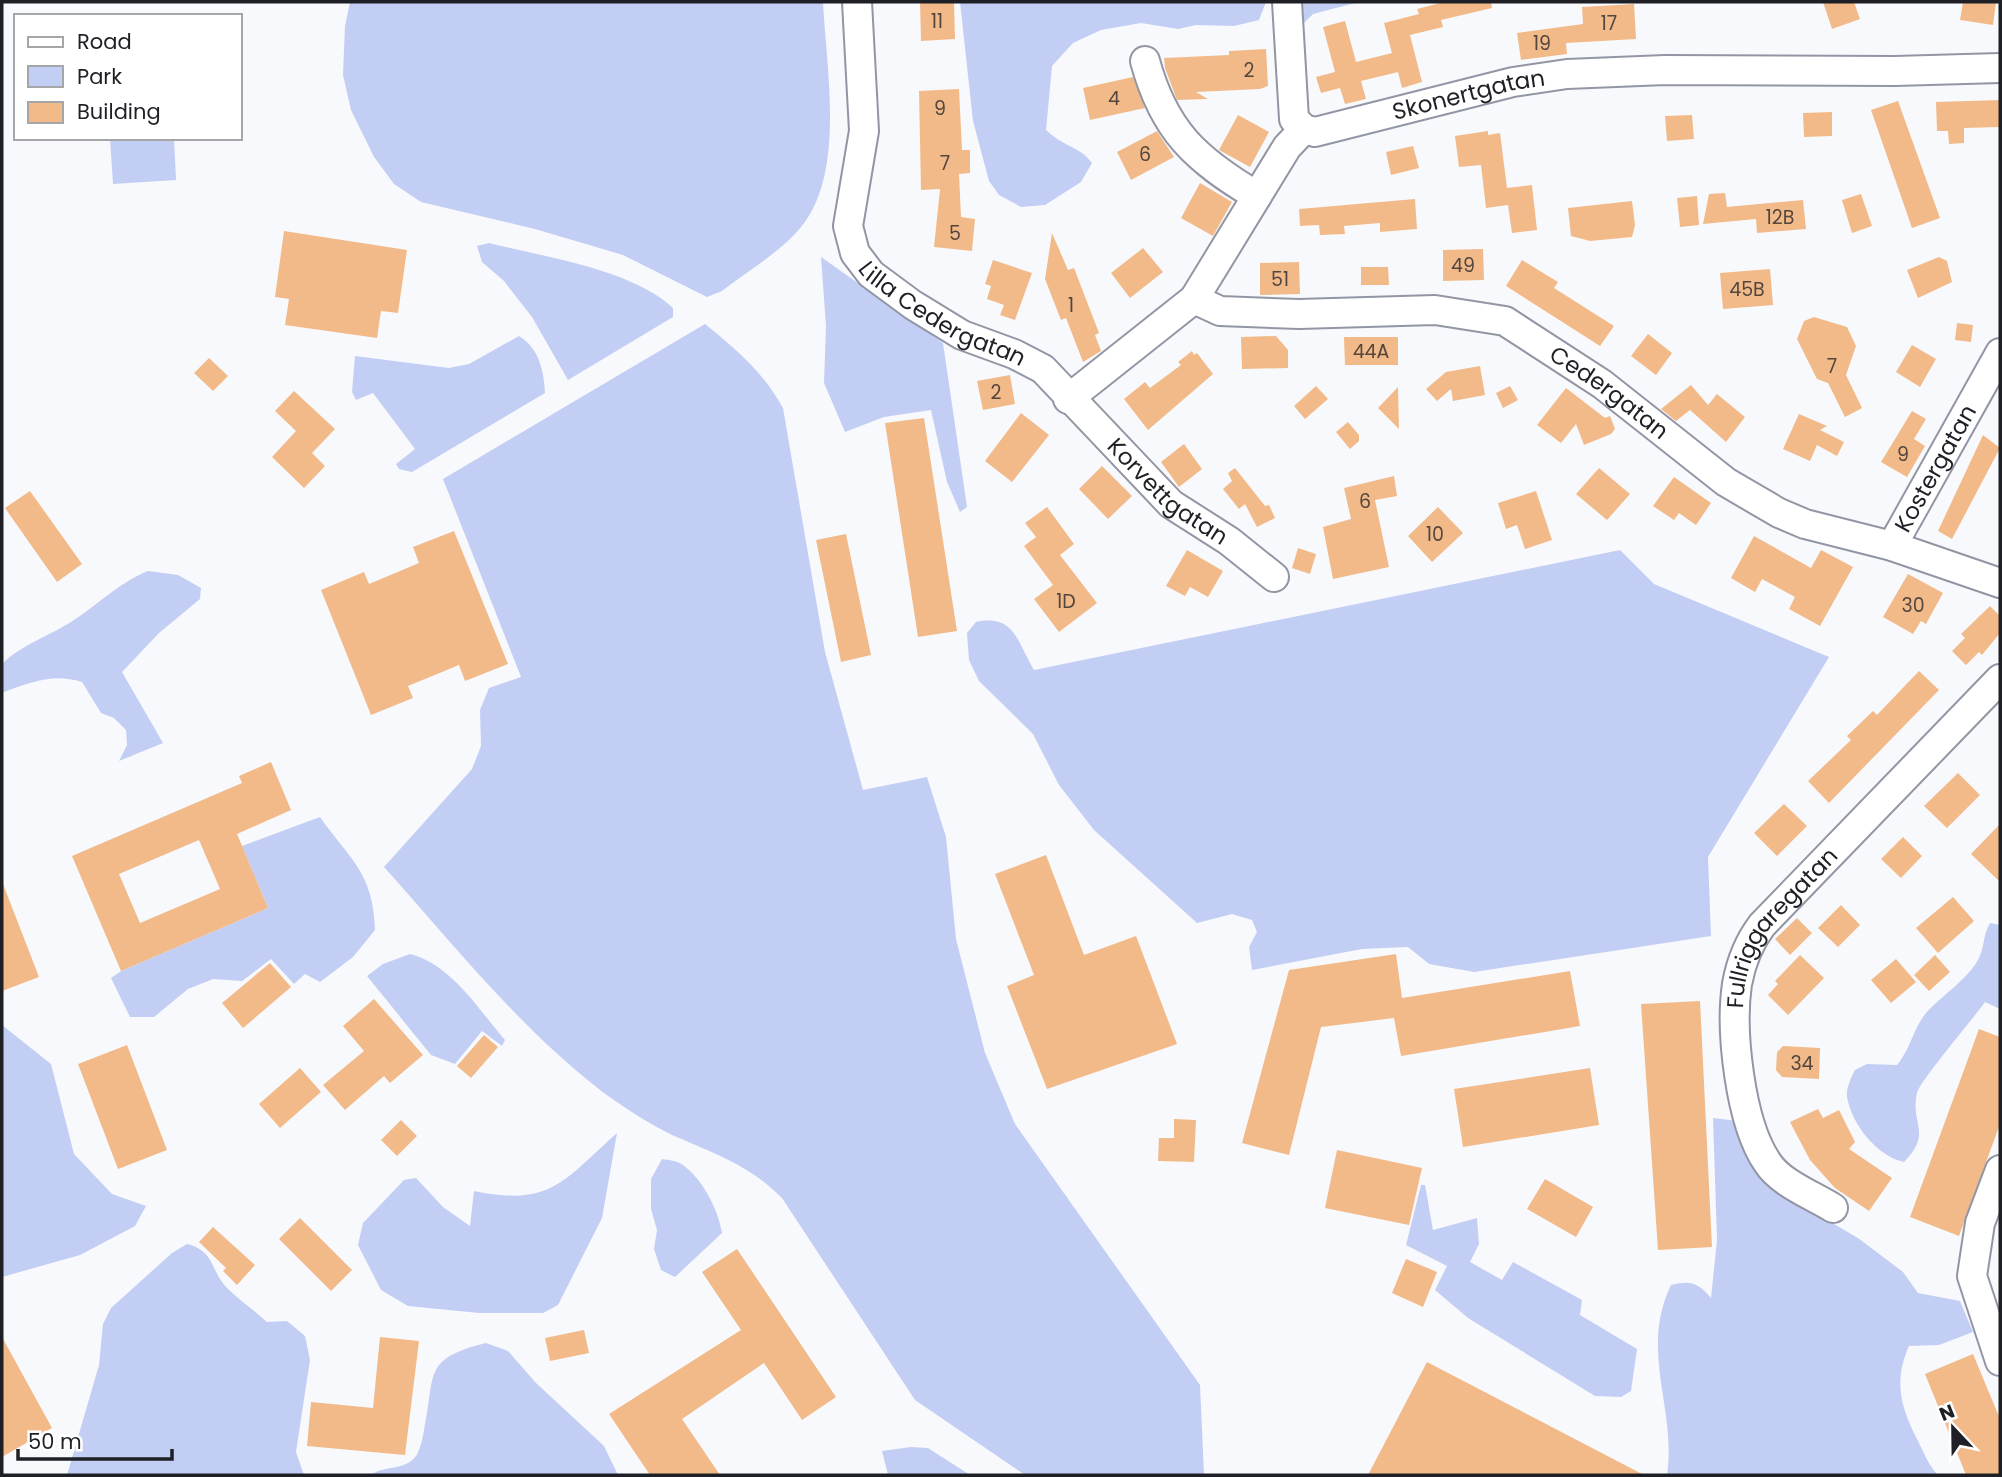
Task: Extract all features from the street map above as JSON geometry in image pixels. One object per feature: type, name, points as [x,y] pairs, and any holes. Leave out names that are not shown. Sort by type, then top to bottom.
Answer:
[{"type":"street","name":"Lilla Cedergatan","points":[[857,2],[863,131],[848,226],[850,240],[859,261],[913,305],[962,335],[1030,361],[1043,369],[1068,399]]},
{"type":"street","points":[[1068,399],[1194,299],[1287,147],[1304,129],[1294,119],[1292,107],[1287,2]]},
{"type":"street","points":[[1145,61],[1154,96],[1175,132],[1226,177],[1257,196]]},
{"type":"street","name":"Skonertgatan","points":[[1304,129],[1315,132],[1513,82],[1567,74],[1665,70],[1895,72],[2000,68]]},
{"type":"street","name":"Cedergatan","points":[[1194,299],[1220,311],[1299,314],[1435,310],[1505,321],[1602,384],[1703,465],[1753,499],[1805,524],[1892,546],[2000,583]]},
{"type":"street","name":"Kostergatan","points":[[1892,546],[2000,353]]},
{"type":"street","name":"Korvettgatan","points":[[1068,399],[1180,512],[1229,541],[1274,577]]},
{"type":"street","name":"Fullriggaregatan","points":[[1833,1208],[1784,1179],[1767,1163],[1762,1153],[1743,1094],[1736,999],[1740,972],[1752,938],[1762,925],[2000,679]]},
{"type":"street","points":[[2000,1170],[1980,1223],[1972,1276],[2000,1361]]},
{"type":"green space","points":[[350,2],[823,2],[829,88],[829,149],[824,178],[815,204],[801,227],[784,245],[722,291],[707,297],[623,255],[535,229],[421,202],[394,184],[374,157],[351,110],[343,75],[345,26]]},
{"type":"green space","points":[[960,2],[1266,2],[1259,20],[1234,26],[1196,25],[1178,29],[1141,23],[1101,30],[1073,43],[1052,66],[1046,130],[1082,153],[1092,163],[1081,182],[1045,205],[1021,207],[999,195],[989,181],[973,121]]},
{"type":"green space","points":[[1301,2],[1359,2],[1313,14],[1303,24]]},
{"type":"green space","points":[[110,140],[174,140],[176,180],[113,184]]},
{"type":"green space","points":[[489,243],[586,266],[635,283],[673,308],[673,317],[568,380],[532,317],[504,281],[482,262],[477,246]]},
{"type":"green space","points":[[821,257],[943,343],[967,507],[960,512],[947,482],[931,410],[884,417],[845,432],[824,383],[826,326]]},
{"type":"green space","points":[[705,324],[749,362],[783,408],[825,652],[863,790],[927,777],[946,837],[956,939],[985,1053],[1015,1124],[1200,1385],[1204,1475],[1025,1475],[915,1400],[782,1198],[744,1168],[672,1135],[600,1090],[514,1012],[384,867],[472,769],[481,746],[480,710],[489,688],[521,677],[443,479]]},
{"type":"green space","points":[[519,336],[536,354],[545,393],[412,472],[399,469],[396,464],[415,449],[373,393],[356,400],[352,392],[355,356],[449,368],[469,364]]},
{"type":"green space","points":[[1620,550],[1654,584],[1829,657],[1708,857],[1711,936],[1474,972],[1429,964],[1408,947],[1362,949],[1252,970],[1249,947],[1257,932],[1252,920],[1232,914],[1197,923],[1094,830],[1059,785],[1033,734],[979,681],[969,660],[967,633],[976,622],[999,622],[1007,626],[1034,670]]},
{"type":"green space","points":[[148,571],[178,575],[201,588],[200,599],[159,633],[122,672],[163,743],[119,761],[127,745],[126,730],[114,718],[101,713],[82,682],[52,679],[4,692],[2,664],[26,646],[71,622],[127,582]]},
{"type":"green space","points":[[320,817],[358,868],[370,894],[375,930],[353,957],[320,982],[305,974],[294,984],[271,959],[242,981],[213,979],[188,989],[154,1017],[130,1017],[111,978],[121,971],[268,908],[242,846]]},
{"type":"green space","points":[[1990,923],[2000,925],[2000,1009],[1985,1002],[1927,1076],[1917,1093],[1917,1143],[1904,1162],[1894,1159],[1867,1138],[1854,1118],[1847,1097],[1850,1080],[1855,1070],[1867,1064],[1897,1065],[1926,1013],[1972,969],[1981,953]]},
{"type":"green space","points":[[410,954],[439,968],[463,990],[505,1040],[502,1046],[482,1031],[455,1064],[431,1055],[367,976],[383,964]]},
{"type":"green space","points":[[2,1025],[51,1064],[74,1154],[112,1194],[146,1206],[135,1226],[80,1255],[2,1277]]},
{"type":"green space","points":[[1713,1118],[1738,1121],[1822,1217],[1858,1238],[1903,1272],[1918,1293],[1960,1301],[1973,1332],[1939,1345],[1909,1346],[1901,1371],[1903,1406],[1927,1459],[1938,1475],[1667,1475],[1669,1451],[1658,1357],[1658,1333],[1662,1309],[1671,1285],[1694,1284],[1711,1298],[1717,1240]]},
{"type":"green space","points":[[617,1133],[602,1218],[558,1305],[543,1313],[479,1313],[408,1306],[381,1290],[358,1245],[363,1223],[404,1180],[416,1178],[443,1207],[470,1226],[474,1191],[521,1195],[554,1186],[583,1165]]},
{"type":"green space","points":[[662,1159],[681,1164],[697,1179],[713,1205],[722,1233],[675,1277],[661,1270],[654,1249],[657,1230],[651,1209],[651,1179]]},
{"type":"green space","points":[[1421,1185],[1425,1185],[1433,1230],[1477,1218],[1479,1244],[1470,1262],[1502,1280],[1513,1262],[1582,1300],[1580,1315],[1637,1349],[1631,1391],[1621,1397],[1595,1396],[1468,1318],[1435,1290],[1447,1266],[1406,1245]]},
{"type":"green space","points":[[187,1244],[203,1251],[227,1288],[267,1322],[287,1321],[305,1336],[310,1360],[296,1452],[304,1475],[67,1475],[99,1365],[103,1324],[111,1308],[172,1253]]},
{"type":"green space","points":[[486,1343],[508,1351],[535,1382],[604,1446],[618,1475],[371,1475],[406,1464],[416,1456],[422,1440],[435,1372],[441,1363],[451,1356]]},
{"type":"green space","points":[[911,1447],[928,1448],[970,1475],[888,1475],[882,1451]]},
{"type":"building","points":[[920,2],[954,2],[955,39],[921,41]]},
{"type":"building","points":[[1444,2],[1491,2],[1492,8],[1441,20],[1443,27],[1410,35],[1422,82],[1402,88],[1398,72],[1361,81],[1366,99],[1345,104],[1340,88],[1321,93],[1316,77],[1335,72],[1323,27],[1345,21],[1356,62],[1392,53],[1384,23],[1419,14],[1417,9]]},
{"type":"building","points":[[1823,2],[1854,2],[1860,19],[1832,29]]},
{"type":"building","points":[[1963,2],[1996,2],[1993,25],[1960,20]]},
{"type":"building","points":[[1634,4],[1636,39],[1566,43],[1567,54],[1521,60],[1517,33],[1583,24],[1582,7]]},
{"type":"building","points":[[1266,49],[1268,86],[1260,89],[1196,92],[1208,99],[1177,100],[1165,68],[1164,58],[1229,55],[1229,51]]},
{"type":"building","points":[[1133,77],[1145,108],[1090,120],[1083,88]]},
{"type":"building","points":[[959,89],[962,150],[970,150],[970,173],[959,174],[961,217],[975,219],[972,251],[934,247],[940,189],[921,190],[919,91]]},
{"type":"building","points":[[2000,100],[2000,127],[1964,128],[1964,143],[1949,144],[1948,131],[1937,131],[1936,102]]},
{"type":"building","points":[[1898,101],[1940,218],[1912,228],[1871,110]]},
{"type":"building","points":[[1832,112],[1832,136],[1804,137],[1803,113]]},
{"type":"building","points":[[1238,115],[1269,132],[1250,167],[1219,150]]},
{"type":"building","points":[[1692,115],[1694,139],[1667,141],[1665,116]]},
{"type":"building","points":[[1157,131],[1174,157],[1131,180],[1117,152]]},
{"type":"building","points":[[1488,131],[1488,135],[1500,133],[1507,188],[1532,185],[1537,230],[1512,233],[1508,205],[1486,208],[1481,165],[1459,167],[1455,136]]},
{"type":"building","points":[[1413,146],[1419,168],[1391,175],[1386,152]]},
{"type":"building","points":[[1200,183],[1232,202],[1213,236],[1181,218]]},
{"type":"building","points":[[1725,193],[1727,207],[1803,200],[1806,229],[1757,233],[1756,219],[1703,224],[1709,194]]},
{"type":"building","points":[[1861,194],[1872,226],[1852,233],[1842,200]]},
{"type":"building","points":[[1697,196],[1699,225],[1680,227],[1677,198]]},
{"type":"building","points":[[1415,199],[1417,229],[1380,232],[1380,223],[1344,226],[1345,234],[1320,235],[1319,225],[1300,226],[1299,209]]},
{"type":"building","points":[[1632,201],[1635,225],[1632,237],[1590,241],[1571,236],[1568,208]]},
{"type":"building","points":[[284,231],[407,250],[398,313],[381,311],[377,338],[285,325],[289,299],[275,297]]},
{"type":"building","points":[[1052,233],[1068,270],[1074,268],[1099,333],[1095,335],[1101,351],[1083,362],[1066,318],[1061,320],[1045,279]]},
{"type":"building","points":[[1143,248],[1163,272],[1130,298],[1111,273]]},
{"type":"building","points":[[1483,249],[1484,280],[1443,281],[1443,250]]},
{"type":"building","points":[[1939,257],[1947,261],[1952,282],[1918,298],[1907,270]]},
{"type":"building","points":[[993,260],[1032,273],[1015,320],[1000,315],[1004,305],[987,299],[991,286],[985,284]]},
{"type":"building","points":[[1522,260],[1558,282],[1554,288],[1614,326],[1600,346],[1506,286]]},
{"type":"building","points":[[1299,262],[1300,294],[1260,295],[1260,263]]},
{"type":"building","points":[[1361,267],[1388,267],[1389,285],[1361,285]]},
{"type":"building","points":[[1770,269],[1773,305],[1723,309],[1720,273]]},
{"type":"building","points":[[1814,317],[1847,327],[1856,346],[1846,375],[1862,408],[1845,417],[1828,383],[1817,379],[1797,339],[1804,321]]},
{"type":"building","points":[[1957,323],[1973,325],[1971,342],[1955,340]]},
{"type":"building","points":[[1648,334],[1672,353],[1656,375],[1631,356]]},
{"type":"building","points":[[1276,336],[1288,350],[1288,368],[1242,369],[1241,337]]},
{"type":"building","points":[[1344,337],[1398,337],[1398,365],[1345,365]]},
{"type":"building","points":[[1912,345],[1936,359],[1920,387],[1896,372]]},
{"type":"building","points":[[1192,351],[1194,355],[1197,353],[1213,374],[1148,430],[1124,399],[1145,382],[1150,388],[1181,365],[1178,362]]},
{"type":"building","points":[[209,358],[228,376],[213,391],[194,373]]},
{"type":"building","points":[[1480,366],[1485,395],[1453,401],[1451,389],[1437,401],[1426,389],[1446,372]]},
{"type":"building","points":[[1010,375],[1015,404],[983,410],[977,381]]},
{"type":"building","points":[[1691,385],[1708,405],[1717,394],[1745,417],[1726,442],[1690,410],[1676,421],[1661,409]]},
{"type":"building","points":[[1316,386],[1328,399],[1305,419],[1294,406]]},
{"type":"building","points":[[1510,386],[1518,400],[1503,408],[1496,393]]},
{"type":"building","points":[[1398,387],[1399,429],[1378,408]]},
{"type":"building","points":[[1566,388],[1605,418],[1610,416],[1615,429],[1611,434],[1584,445],[1576,424],[1561,443],[1537,425]]},
{"type":"building","points":[[294,391],[335,429],[312,453],[325,466],[304,488],[272,457],[296,431],[275,411]]},
{"type":"building","points":[[1912,411],[1926,419],[1914,439],[1925,446],[1907,477],[1881,462]]},
{"type":"building","points":[[1021,413],[1049,435],[1012,482],[985,461]]},
{"type":"building","points":[[1799,414],[1827,426],[1820,430],[1844,442],[1837,456],[1817,445],[1810,461],[1783,449]]},
{"type":"building","points":[[924,418],[957,631],[918,637],[885,423]]},
{"type":"building","points":[[1348,422],[1359,435],[1359,441],[1350,449],[1336,432]]},
{"type":"building","points":[[1983,435],[2000,448],[1952,539],[1938,531]]},
{"type":"building","points":[[1184,444],[1202,469],[1179,487],[1161,462]]},
{"type":"building","points":[[1102,466],[1132,496],[1108,519],[1079,489]]},
{"type":"building","points":[[1235,468],[1265,506],[1269,505],[1275,518],[1257,527],[1245,504],[1239,509],[1223,489],[1232,481],[1228,473]]},
{"type":"building","points":[[1599,468],[1630,494],[1607,520],[1576,494]]},
{"type":"building","points":[[1394,476],[1397,496],[1375,500],[1389,567],[1333,579],[1323,527],[1351,519],[1344,488]]},
{"type":"building","points":[[1674,477],[1711,503],[1696,525],[1679,513],[1674,520],[1653,506]]},
{"type":"building","points":[[30,491],[82,564],[57,582],[5,508]]},
{"type":"building","points":[[1536,491],[1552,540],[1525,549],[1517,525],[1506,529],[1498,503]]},
{"type":"building","points":[[1047,507],[1074,544],[1060,555],[1097,603],[1059,632],[1034,599],[1053,585],[1024,546],[1036,537],[1025,523]]},
{"type":"building","points":[[1438,507],[1463,533],[1432,562],[1408,536]]},
{"type":"building","points":[[454,531],[508,664],[465,681],[459,665],[408,686],[413,698],[371,715],[321,590],[364,572],[369,584],[419,563],[413,547]]},
{"type":"building","points":[[846,534],[871,655],[841,662],[816,540]]},
{"type":"building","points":[[1754,536],[1811,568],[1821,550],[1853,567],[1820,626],[1789,609],[1795,597],[1762,579],[1755,592],[1731,578]]},
{"type":"building","points":[[1298,548],[1316,554],[1310,574],[1292,568]]},
{"type":"building","points":[[1187,550],[1223,571],[1208,597],[1190,587],[1185,596],[1166,586]]},
{"type":"building","points":[[1908,574],[1943,593],[1926,624],[1921,621],[1913,634],[1883,617]]},
{"type":"building","points":[[1990,606],[2000,616],[2000,633],[1982,655],[1979,652],[1966,665],[1952,651],[1965,638],[1961,634]]},
{"type":"building","points":[[1919,671],[1939,690],[1829,803],[1808,781],[1851,740],[1847,736],[1873,711],[1877,715]]},
{"type":"building","points":[[271,762],[291,810],[237,834],[268,908],[121,971],[72,856],[242,783],[239,776]],"holes":[[[199,840],[220,889],[140,923],[119,874]]]},
{"type":"building","points":[[1958,773],[1980,795],[1947,828],[1924,806]]},
{"type":"building","points":[[1784,804],[1807,826],[1777,856],[1754,833]]},
{"type":"building","points":[[2000,824],[2000,882],[1971,854]]},
{"type":"building","points":[[1903,837],[1922,856],[1901,878],[1881,859]]},
{"type":"building","points":[[1046,855],[1084,955],[1136,936],[1177,1044],[1047,1089],[1007,986],[1034,975],[995,874]]},
{"type":"building","points":[[2,885],[39,977],[2,991]]},
{"type":"building","points":[[1953,897],[1974,921],[1938,953],[1916,928]]},
{"type":"building","points":[[1841,905],[1860,925],[1838,947],[1818,928]]},
{"type":"building","points":[[1797,918],[1812,933],[1790,955],[1775,939]]},
{"type":"building","points":[[1396,954],[1402,998],[1570,971],[1580,1026],[1401,1056],[1394,1018],[1321,1027],[1289,1155],[1242,1143],[1289,970]]},
{"type":"building","points":[[1800,955],[1824,978],[1788,1015],[1768,995],[1778,984],[1775,981]]},
{"type":"building","points":[[1935,955],[1950,972],[1929,991],[1914,975]]},
{"type":"building","points":[[1896,959],[1916,982],[1891,1003],[1871,980]]},
{"type":"building","points":[[270,963],[291,987],[243,1028],[222,1003]]},
{"type":"building","points":[[374,999],[423,1055],[390,1083],[384,1076],[345,1110],[323,1085],[364,1051],[343,1026]]},
{"type":"building","points":[[1700,1001],[1712,1247],[1658,1250],[1641,1004]]},
{"type":"building","points":[[1979,1029],[2000,1037],[2000,1124],[1959,1236],[1910,1217]]},
{"type":"building","points":[[484,1035],[498,1047],[471,1078],[457,1066]]},
{"type":"building","points":[[127,1045],[167,1150],[118,1169],[78,1064]]},
{"type":"building","points":[[1783,1046],[1820,1048],[1819,1079],[1782,1077],[1776,1070],[1777,1052]]},
{"type":"building","points":[[300,1068],[321,1092],[280,1128],[259,1104]]},
{"type":"building","points":[[1590,1068],[1599,1125],[1463,1147],[1454,1089]]},
{"type":"building","points":[[1818,1109],[1823,1118],[1839,1110],[1855,1142],[1849,1149],[1892,1178],[1869,1211],[1835,1188],[1810,1160],[1790,1122]]},
{"type":"building","points":[[1174,1119],[1196,1120],[1194,1162],[1158,1161],[1159,1138],[1174,1138]]},
{"type":"building","points":[[401,1120],[417,1136],[397,1156],[381,1140]]},
{"type":"building","points":[[1337,1150],[1422,1168],[1409,1225],[1325,1208]]},
{"type":"building","points":[[1545,1179],[1593,1207],[1576,1237],[1527,1209]]},
{"type":"building","points":[[300,1218],[352,1270],[331,1291],[279,1239]]},
{"type":"building","points":[[213,1227],[255,1265],[237,1285],[223,1271],[226,1268],[199,1242]]},
{"type":"building","points":[[737,1249],[836,1397],[802,1420],[764,1363],[682,1419],[720,1475],[650,1475],[609,1414],[741,1330],[702,1272]]},
{"type":"building","points":[[1406,1259],[1437,1272],[1423,1307],[1392,1293]]},
{"type":"building","points":[[584,1330],[589,1353],[550,1361],[545,1338]]},
{"type":"building","points":[[2,1337],[52,1428],[2,1457]]},
{"type":"building","points":[[380,1337],[419,1341],[405,1455],[307,1446],[311,1402],[373,1408]]},
{"type":"building","points":[[1973,1354],[2000,1419],[2000,1475],[1966,1475],[1925,1374]]},
{"type":"building","points":[[1427,1362],[1644,1475],[1368,1475]]}]
